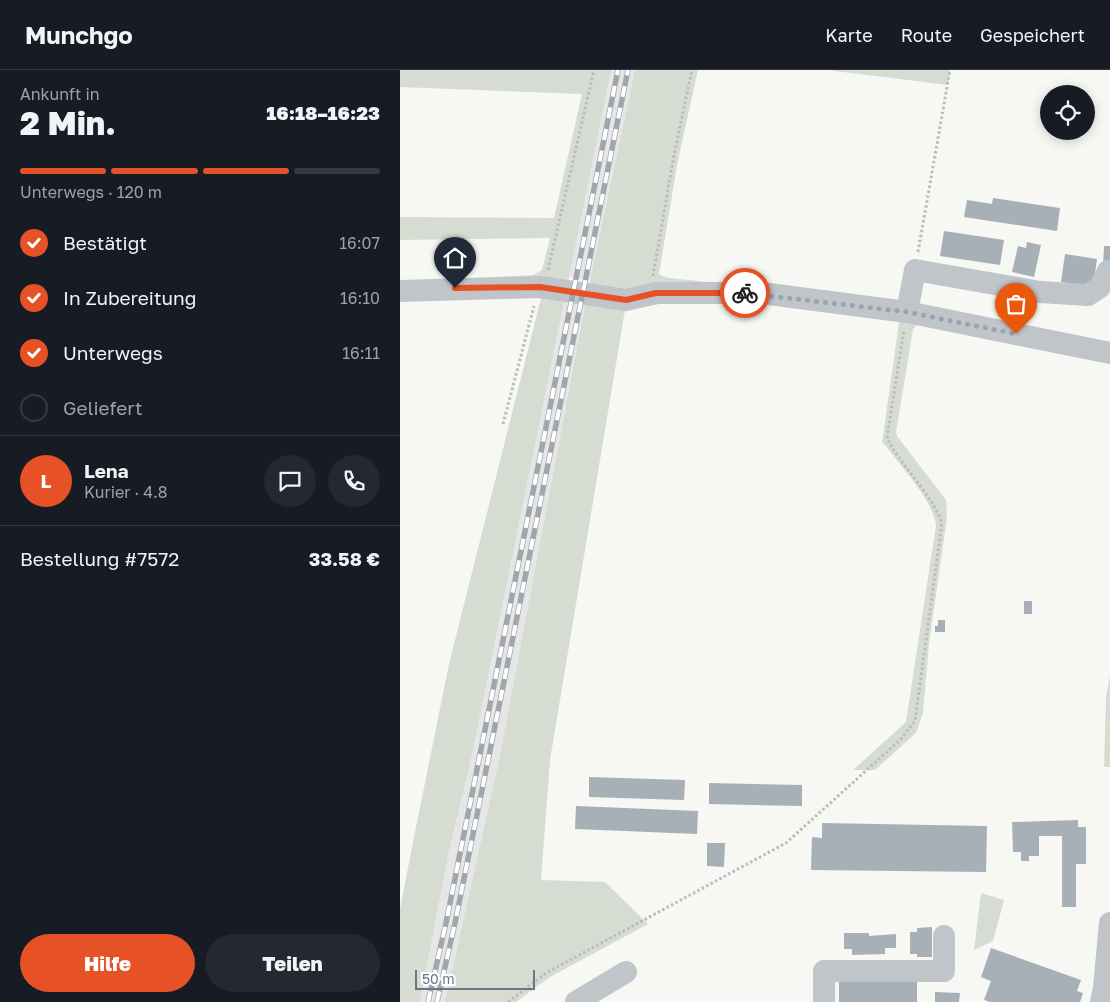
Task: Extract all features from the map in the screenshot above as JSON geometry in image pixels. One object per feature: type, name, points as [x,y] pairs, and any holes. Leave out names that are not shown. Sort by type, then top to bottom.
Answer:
[{"type":"street","points":[[907,312],[915,270],[1040,292],[1088,295],[1100,287],[1108,271]]},
{"type":"street","points":[[400,291],[540,287],[626,300],[650,294],[761,293],[907,312],[1110,353]]},
{"type":"street","points":[[1101,1002],[1105,949],[1110,923]]},
{"type":"street","points":[[824,1002],[824,971],[944,971],[944,936]]},
{"type":"street","points":[[576,1002],[626,972]]},
{"type":"path","points":[[503,424],[540,287],[551,264],[594,70]]},
{"type":"path","points":[[650,294],[674,155],[692,70]]},
{"type":"path","points":[[915,270],[950,70]]},
{"type":"path","points":[[508,1002],[546,973],[786,842],[900,740],[915,721],[942,524],[936,508],[894,453],[887,438],[907,312]]},
{"type":"shaded area","points":[[400,70],[611,70],[472,755],[448,856],[420,1002],[400,1002],[400,909],[449,664],[541,298],[400,282],[533,275],[542,270],[550,238],[400,240],[400,217],[554,218],[582,94],[400,87]]},
{"type":"shaded area","points":[[611,70],[635,70],[590,280],[568,277]]},
{"type":"shaded area","points":[[635,70],[698,70],[677,165],[659,274],[668,278],[897,300],[904,294],[918,296],[921,306],[920,322],[913,329],[896,432],[897,436],[946,500],[947,517],[929,644],[923,713],[916,733],[875,770],[853,770],[906,722],[936,525],[923,494],[882,443],[899,323],[896,316],[748,299],[683,300],[625,310],[550,760],[541,880],[605,882],[648,924],[550,977],[516,1002],[445,1002],[499,760],[590,280]]},
{"type":"shaded area","points":[[827,70],[950,70],[948,85]]},
{"type":"shaded area","points":[[564,301],[586,305],[499,760],[445,1002],[420,1002],[448,856],[472,755]]},
{"type":"shaded area","points":[[1110,675],[1110,767],[1104,767],[1106,698]]},
{"type":"shaded area","points":[[981,893],[1004,900],[993,941],[974,950]]},
{"type":"building","points":[[993,198],[1060,208],[1057,231],[964,217],[967,200],[992,204]]},
{"type":"building","points":[[944,231],[1004,240],[1000,265],[940,256]]},
{"type":"building","points":[[1027,242],[1041,245],[1034,277],[1012,272],[1018,246],[1026,248]]},
{"type":"building","points":[[1104,246],[1110,246],[1110,266],[1103,266]]},
{"type":"building","points":[[1065,254],[1097,259],[1093,287],[1061,282]]},
{"type":"building","points":[[1024,601],[1032,601],[1032,614],[1024,614]]},
{"type":"building","points":[[938,620],[945,620],[945,632],[935,632]]},
{"type":"building","points":[[589,777],[685,780],[684,800],[589,797]]},
{"type":"building","points":[[709,783],[802,785],[802,806],[709,804]]},
{"type":"building","points":[[576,806],[698,811],[697,834],[575,829]]},
{"type":"building","points":[[1078,820],[1078,827],[1086,827],[1086,864],[1076,864],[1076,907],[1062,907],[1062,836],[1039,836],[1039,856],[1029,856],[1029,861],[1021,861],[1021,852],[1013,852],[1012,822]]},
{"type":"building","points":[[822,823],[987,826],[986,872],[811,870],[812,837],[822,838]]},
{"type":"building","points":[[707,843],[725,843],[724,867],[707,866]]},
{"type":"building","points":[[932,927],[932,957],[917,957],[917,954],[910,954],[910,932],[917,932],[917,928]]},
{"type":"building","points":[[844,933],[869,933],[869,936],[896,934],[896,948],[885,948],[885,954],[852,955],[852,949],[844,949]]},
{"type":"building","points":[[991,948],[1081,980],[1077,991],[1083,993],[1080,1002],[990,1002],[984,1000],[991,981],[981,977]]},
{"type":"building","points":[[839,982],[917,982],[917,1002],[839,1002]]},
{"type":"building","points":[[935,992],[960,993],[959,1002],[935,1002]]},
{"type":"railway","points":[[428,1002],[446,923],[618,70]]},
{"type":"railway","points":[[437,1002],[455,923],[628,70]]},
{"type":"way so far","points":[[745,293],[761,293],[907,312],[1016,334]]},
{"type":"route","points":[[455,288],[540,287],[626,300],[656,293],[745,293]]}]
